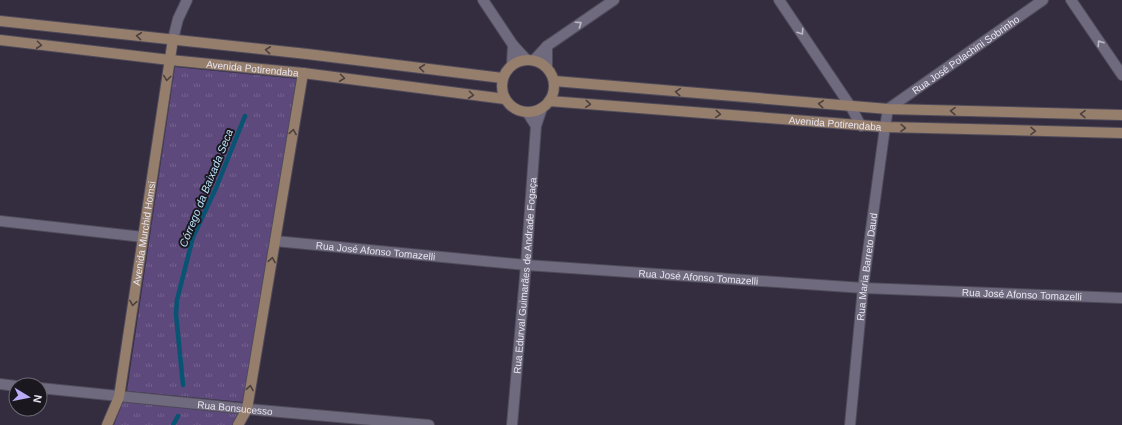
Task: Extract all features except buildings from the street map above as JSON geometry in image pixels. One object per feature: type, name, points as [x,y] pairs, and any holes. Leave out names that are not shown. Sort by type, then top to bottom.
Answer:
[{"type":"main road","name":"Avenida Potirendaba","points":[[0,21],[173,39],[502,78]]},
{"type":"main road","name":"Avenida Murchid Homsi","points":[[107,425],[119,396],[173,39]]},
{"type":"main road","name":"Avenida Potirendaba","points":[[0,40],[170,60],[303,73],[505,99]]},
{"type":"main road","points":[[530,59],[541,62],[547,67],[551,74],[554,81],[552,95],[545,104],[535,111],[527,112],[515,109],[505,99],[502,89],[502,78],[512,64],[530,59]]},
{"type":"main road","points":[[238,425],[247,409],[303,73]]},
{"type":"main road","name":"Avenida Potirendaba","points":[[554,81],[851,107],[1122,115]]},
{"type":"main road","name":"Avenida Potirendaba","points":[[545,104],[885,128],[1122,132]]},
{"type":"street","points":[[173,39],[178,19],[187,0]]},
{"type":"street","points":[[483,0],[513,45],[530,59],[614,0]]},
{"type":"street","points":[[779,0],[851,107],[860,126]]},
{"type":"street","name":"Rua José Polachini Sobrinho","points":[[888,109],[1043,0]]},
{"type":"street","points":[[1071,0],[1122,75]]},
{"type":"street","points":[[512,64],[513,45]]},
{"type":"street","points":[[547,46],[547,67]]},
{"type":"street","name":"Rua Edurval Guimarães de Andrade Fogaça","points":[[512,425],[536,126],[545,104]]},
{"type":"street","name":"Rua Maria Barreto Daud","points":[[850,425],[863,288],[888,109]]},
{"type":"street","points":[[527,112],[536,126]]},
{"type":"street","points":[[0,221],[143,237]]},
{"type":"street","name":"Rua José Afonso Tomazelli","points":[[275,241],[526,265],[863,288],[1122,298]]},
{"type":"street","name":"Rua Bonsucesso","points":[[48,389],[247,409],[429,425]]},
{"type":"green space","points":[[175,67],[298,79],[243,402],[127,391]]},
{"type":"green space","points":[[123,402],[239,414],[233,425],[114,425]]},
{"type":"waterway","name":"Córrego da Baixada Seca","points":[[183,385],[176,314],[177,300],[193,237],[216,188],[245,116]]},
{"type":"waterway","name":"Córrego da Baixada Seca","points":[[173,425],[178,416]]}]
